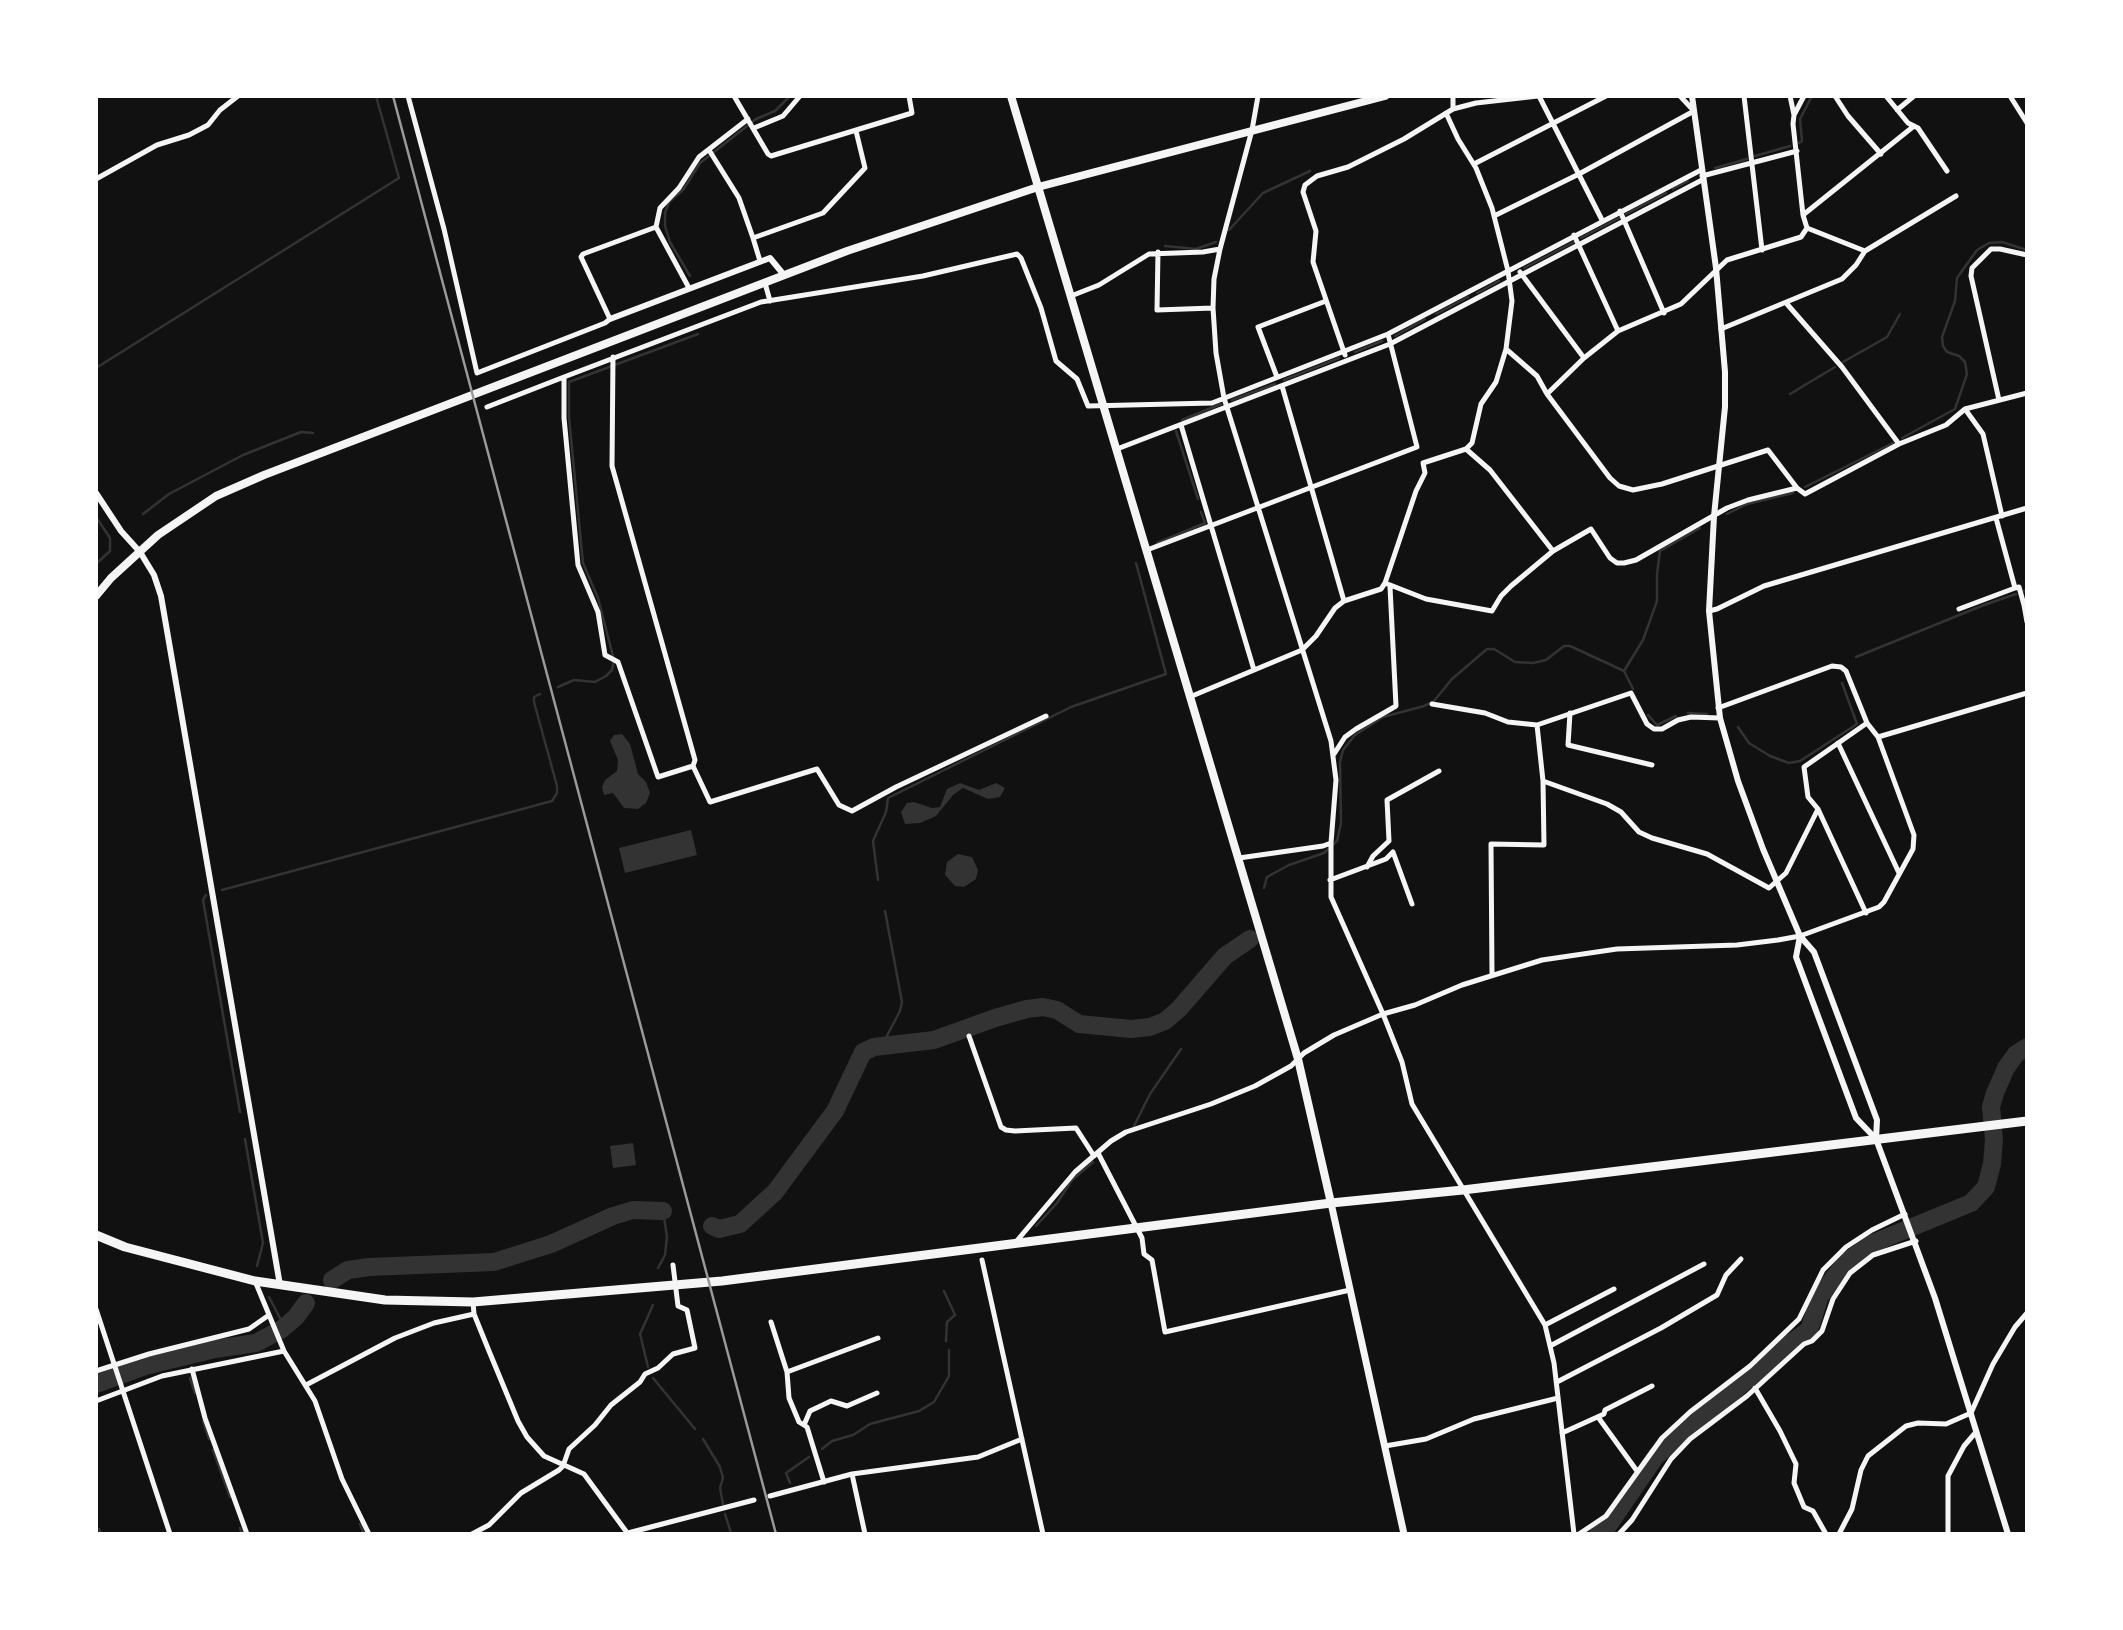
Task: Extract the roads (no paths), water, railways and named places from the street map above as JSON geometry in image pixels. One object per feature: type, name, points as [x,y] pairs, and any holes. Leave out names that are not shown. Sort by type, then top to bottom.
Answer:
[{"type":"highway","points":[[96,1235],[125,1247],[255,1281],[385,1300],[473,1302],[722,1281],[1331,1203],[1463,1190],[2027,1121]]},
{"type":"main road","points":[[1011,96],[1298,1059],[1404,1534]]},
{"type":"main road","points":[[96,596],[111,578],[158,535],[216,496],[264,475],[847,251],[1038,187],[1385,96]]},
{"type":"street","points":[[96,179],[157,145],[189,135],[208,125],[220,110],[238,96]]},
{"type":"street","points":[[408,96],[444,229],[477,373],[760,261],[770,258],[784,275]]},
{"type":"street","points":[[734,96],[771,156],[912,113],[909,96]]},
{"type":"street","points":[[689,288],[656,227],[660,208],[679,188],[699,157],[751,123],[783,116],[800,96]]},
{"type":"street","points":[[1258,96],[1252,130],[1214,279],[1216,353],[1224,398],[1260,507],[1334,754],[1336,780],[1330,856],[1331,897],[1402,1062],[1412,1104],[1545,1325],[1557,1382],[1574,1534]]},
{"type":"street","points":[[1453,96],[1453,109]]},
{"type":"street","points":[[1348,361],[1313,262],[1316,231],[1303,192],[1305,185],[1317,176],[1348,167],[1404,139],[1453,109],[1476,103],[1539,96],[1602,220]]},
{"type":"street","points":[[1474,164],[1606,96]]},
{"type":"street","points":[[1680,96],[1694,111]]},
{"type":"street","points":[[1692,96],[1716,268],[1725,407],[1714,516],[1709,611],[1718,708],[1738,781],[1763,849],[1800,936],[1814,952],[1877,1120],[1876,1139]]},
{"type":"street","points":[[1744,96],[1762,250]]},
{"type":"street","points":[[1790,96],[1803,215],[1807,228]]},
{"type":"street","points":[[1794,115],[1804,96]]},
{"type":"street","points":[[1835,96],[1848,116],[1881,154]]},
{"type":"street","points":[[1886,96],[1908,124],[1918,128],[1947,171]]},
{"type":"street","points":[[1897,110],[1914,96]]},
{"type":"street","points":[[2010,96],[2027,123]]},
{"type":"street","points":[[1494,216],[1579,174],[1694,111]]},
{"type":"street","points":[[1423,463],[1466,449],[1472,443],[1481,404],[1496,383],[1506,349],[1512,302],[1508,271],[1494,216],[1474,164],[1458,139],[1447,113]]},
{"type":"street","points":[[1803,215],[1914,127]]},
{"type":"street","points":[[753,238],[827,211],[865,168],[856,131]]},
{"type":"street","points":[[709,150],[739,198],[760,261]]},
{"type":"street","points":[[487,408],[761,302],[923,276],[1017,254],[1041,308],[1056,361],[1077,379],[1088,406],[1212,403],[1388,334],[1602,220],[1702,175],[1797,150]]},
{"type":"street","points":[[1117,449],[1390,344],[1579,245],[1702,175]]},
{"type":"street","points":[[1721,330],[1842,279],[1865,251],[1956,196]]},
{"type":"street","points":[[1620,211],[1664,313]]},
{"type":"street","points":[[610,319],[581,257],[656,227]]},
{"type":"street","points":[[1547,394],[1584,358],[1618,331],[1681,304],[1727,260],[1801,237],[1807,228]]},
{"type":"street","points":[[1807,228],[1865,251]]},
{"type":"street","points":[[1574,235],[1618,331]]},
{"type":"street","points":[[1071,296],[1100,285],[1149,254],[1203,252],[1220,248]]},
{"type":"street","points":[[1999,400],[1971,276],[1972,268],[1991,249],[2000,248],[2027,255]]},
{"type":"street","points":[[1158,252],[1157,310],[1213,308]]},
{"type":"street","points":[[1516,266],[1584,358]]},
{"type":"street","points":[[765,283],[770,301]]},
{"type":"street","points":[[1326,301],[1258,327],[1282,386],[1344,601]]},
{"type":"street","points":[[1787,304],[1842,367],[1899,444]]},
{"type":"street","points":[[1334,754],[1345,737],[1396,706],[1388,585],[1416,491],[1425,473],[1388,334]]},
{"type":"street","points":[[1506,349],[1537,376],[1547,394],[1610,478],[1619,486],[1633,490],[1662,484],[1768,450],[1797,488],[1805,494],[1899,444],[1946,425],[1965,409],[2027,393]]},
{"type":"street","points":[[613,358],[612,466],[695,761],[693,766],[710,802],[817,769],[839,805],[852,811],[896,787],[1046,716]]},
{"type":"street","points":[[565,377],[564,418],[578,565],[598,612],[605,655],[618,662],[658,777],[693,766]]},
{"type":"street","points":[[1965,409],[1983,434],[1999,517],[2027,622]]},
{"type":"street","points":[[1181,425],[1254,670]]},
{"type":"street","points":[[1147,550],[1417,447]]},
{"type":"street","points":[[1466,449],[1490,470],[1553,551]]},
{"type":"street","points":[[1192,696],[1301,650],[1316,636],[1335,608],[1344,601],[1388,585],[1426,598],[1492,611],[1500,596],[1553,551],[1591,529],[1610,558],[1617,563],[1624,563],[1748,500],[1797,488]]},
{"type":"street","points":[[96,494],[121,531],[140,552],[154,575],[161,596],[281,1285]]},
{"type":"street","points":[[1709,611],[1717,610],[1764,586],[2027,508]]},
{"type":"street","points":[[1959,609],[2027,585]]},
{"type":"street","points":[[1013,1245],[1056,1197],[1067,1180],[1126,1132],[1233,1095],[1291,1066],[1334,1035],[1383,1014],[1542,960],[1617,948],[1737,945],[1800,936],[1866,913],[1884,902],[1913,849],[1914,835],[1878,737],[1867,723],[1846,671],[1832,666],[1718,708]]},
{"type":"street","points":[[1432,704],[1485,713],[1508,722],[1537,725],[1631,693],[1647,724],[1654,729],[1662,729],[1678,720],[1720,718]]},
{"type":"street","points":[[1878,737],[2027,693]]},
{"type":"street","points":[[1570,713],[1568,745],[1652,765]]},
{"type":"street","points":[[1866,913],[1818,809],[1808,797],[1804,767],[1867,723]]},
{"type":"street","points":[[1492,975],[1490,844],[1544,845],[1544,780],[1537,725]]},
{"type":"street","points":[[1838,743],[1899,874]]},
{"type":"street","points":[[1367,867],[1373,856],[1389,841],[1387,800],[1439,771]]},
{"type":"street","points":[[1544,780],[1621,812],[1639,832],[1707,854],[1769,888],[1786,873],[1818,809]]},
{"type":"street","points":[[1238,858],[1331,843]]},
{"type":"street","points":[[1330,880],[1386,859],[1393,852],[1412,904]]},
{"type":"street","points":[[1800,936],[1796,957],[1856,1118],[1876,1139],[1915,1239],[2008,1534]]},
{"type":"street","points":[[969,1036],[1001,1126],[1015,1131],[1076,1128],[1096,1154],[1142,1238],[1144,1254],[1152,1260],[1166,1332],[1350,1290]]},
{"type":"street","points":[[1579,1534],[1606,1516],[1662,1438],[1690,1412],[1750,1366],[1799,1319],[1823,1270],[1846,1247],[1872,1230],[1906,1216]]},
{"type":"street","points":[[1619,1534],[1632,1520],[1671,1459],[1690,1439],[1822,1331],[1840,1285],[1850,1273],[1873,1255],[1915,1239]]},
{"type":"street","points":[[1557,1382],[1661,1328],[1717,1295],[1726,1275],[1741,1259]]},
{"type":"street","points":[[982,1260],[1043,1534]]},
{"type":"street","points":[[1550,1346],[1704,1264]]},
{"type":"street","points":[[472,1534],[489,1525],[521,1493],[563,1466],[569,1449],[595,1425],[611,1405],[640,1382],[645,1374],[658,1368],[673,1354],[695,1348],[687,1310],[678,1306],[673,1265]]},
{"type":"street","points":[[255,1281],[283,1348],[315,1401],[342,1479],[369,1534]]},
{"type":"street","points":[[1545,1325],[1614,1289]]},
{"type":"street","points":[[473,1302],[474,1314],[527,1437],[544,1456],[584,1475],[628,1533],[754,1500]]},
{"type":"street","points":[[96,1309],[170,1534]]},
{"type":"street","points":[[1839,1534],[1852,1509],[1861,1470],[1868,1456],[1906,1426],[1919,1423],[1946,1424],[1971,1413],[1993,1364],[2027,1313]]},
{"type":"street","points":[[306,1384],[395,1338],[435,1323],[474,1314]]},
{"type":"street","points":[[96,1371],[249,1329],[269,1315]]},
{"type":"street","points":[[771,1322],[787,1373],[789,1398],[799,1422],[807,1427],[824,1482]]},
{"type":"street","points":[[787,1373],[878,1338]]},
{"type":"street","points":[[96,1401],[121,1389],[162,1376],[283,1348]]},
{"type":"street","points":[[192,1369],[205,1418],[247,1534]]},
{"type":"street","points":[[1562,1433],[1604,1414],[1605,1410],[1652,1386]]},
{"type":"street","points":[[1755,1388],[1796,1464],[1794,1483],[1804,1507],[1813,1511],[1826,1534]]},
{"type":"street","points":[[804,1425],[810,1411],[831,1401],[847,1406],[877,1393]]},
{"type":"street","points":[[1385,1446],[1426,1439],[1474,1419],[1559,1398]]},
{"type":"street","points":[[1598,1417],[1637,1471]]},
{"type":"street","points":[[1948,1534],[1948,1476],[1964,1446],[1976,1432]]},
{"type":"street","points":[[771,1496],[852,1474],[978,1457],[1022,1439]]},
{"type":"street","points":[[852,1474],[865,1534]]},
{"type":"waterway","points":[[96,368],[399,178],[376,96]]},
{"type":"waterway","points":[[690,276],[670,242],[665,226],[665,213],[669,202],[683,190],[700,163],[756,119],[775,111],[790,96]]},
{"type":"waterway","points":[[1799,143],[1802,141],[1800,119],[1812,96]]},
{"type":"waterway","points":[[1755,156],[1790,146]]},
{"type":"waterway","points":[[1715,168],[1747,159]]},
{"type":"waterway","points":[[1229,230],[1263,193],[1310,171]]},
{"type":"waterway","points":[[1673,189],[1688,181]]},
{"type":"waterway","points":[[1626,214],[1666,193]]},
{"type":"waterway","points":[[1581,238],[1619,218]]},
{"type":"waterway","points":[[1165,246],[1196,249],[1216,242]]},
{"type":"waterway","points":[[1524,268],[1574,242]]},
{"type":"waterway","points":[[1902,438],[1955,409],[1967,374],[1965,362],[1959,356],[1947,352],[1942,337],[1955,301],[1957,278],[1977,250],[1989,243],[2002,242],[2027,250]]},
{"type":"waterway","points":[[1477,293],[1499,281]]},
{"type":"waterway","points":[[1436,314],[1468,297]]},
{"type":"waterway","points":[[1843,362],[1887,337],[1900,314]]},
{"type":"waterway","points":[[1395,336],[1425,319]]},
{"type":"waterway","points":[[558,687],[574,680],[595,682],[612,670],[614,660],[598,598],[583,563],[569,417],[569,382],[698,334]]},
{"type":"waterway","points":[[1355,352],[1382,341]]},
{"type":"waterway","points":[[1284,380],[1339,358]]},
{"type":"waterway","points":[[1790,394],[1835,367]]},
{"type":"waterway","points":[[1232,400],[1275,384]]},
{"type":"waterway","points":[[1182,420],[1221,404]]},
{"type":"waterway","points":[[1176,431],[1198,499]]},
{"type":"waterway","points":[[143,514],[169,494],[243,455],[301,432],[313,433]]},
{"type":"waterway","points":[[1805,487],[1893,443]]},
{"type":"waterway","points":[[1727,514],[1747,504],[1793,493]]},
{"type":"waterway","points":[[1157,543],[1205,523],[1201,512]]},
{"type":"waterway","points":[[96,517],[110,538],[110,551],[96,564]]},
{"type":"waterway","points":[[1624,671],[1643,640],[1657,601],[1660,551],[1700,528]]},
{"type":"waterway","points":[[878,880],[873,841],[886,812],[888,798],[1071,707],[1166,674],[1136,563]]},
{"type":"waterway","points":[[1856,657],[2016,594]]},
{"type":"waterway","points":[[1264,888],[1267,877],[1289,865],[1324,853],[1337,841],[1341,823],[1340,762],[1343,750],[1355,735],[1383,717],[1434,701],[1452,679],[1487,649],[1494,649],[1515,662],[1533,663],[1546,660],[1564,646],[1570,646],[1624,671],[1633,689]]},
{"type":"waterway","points":[[1738,727],[1749,743],[1770,756],[1789,763],[1800,761],[1857,724],[1842,683]]},
{"type":"waterway","points":[[222,890],[552,801],[557,793],[557,786],[534,702],[534,697],[540,694]]},
{"type":"waterway","points":[[1688,713],[1707,714]]},
{"type":"waterway","points":[[1648,715],[1657,725],[1676,716]]},
{"type":"waterway","points":[[206,895],[203,900],[240,1112]]},
{"type":"waterway","points":[[881,1047],[902,1002],[885,911]]},
{"type":"waterway","points":[[712,1226],[719,1229],[740,1224],[775,1192],[835,1111],[863,1052],[874,1047],[934,1040],[995,1018],[1043,1007],[1057,1010],[1079,1024],[1131,1029],[1150,1027],[1165,1021],[1179,1009],[1225,956],[1250,939]]},
{"type":"waterway","points":[[1598,1534],[1608,1526],[1656,1456],[1809,1330],[1820,1296],[1846,1262],[1871,1244],[1971,1203],[1986,1187],[1992,1164],[1994,1140],[1991,1107],[1995,1093],[2006,1068],[2016,1054],[2027,1047]]},
{"type":"waterway","points":[[1134,1126],[1150,1094],[1181,1049]]},
{"type":"waterway","points":[[245,1139],[263,1243],[257,1266]]},
{"type":"waterway","points":[[1036,1226],[1057,1203],[1072,1180],[1093,1162]]},
{"type":"waterway","points":[[332,1280],[348,1270],[369,1267],[494,1262],[551,1244],[613,1216],[633,1210],[663,1211]]},
{"type":"waterway","points":[[658,1268],[665,1255],[667,1237],[663,1211]]},
{"type":"waterway","points":[[944,1291],[955,1315],[947,1322],[946,1341]]},
{"type":"waterway","points":[[269,1297],[280,1318],[282,1329]]},
{"type":"waterway","points":[[96,1384],[145,1366],[215,1349],[256,1343],[282,1329],[296,1317],[306,1303]]},
{"type":"waterway","points":[[648,1367],[640,1334],[653,1305]]},
{"type":"waterway","points":[[822,1449],[832,1441],[853,1435],[870,1424],[919,1411],[934,1402],[949,1376],[949,1350]]},
{"type":"waterway","points":[[190,1378],[195,1393]]},
{"type":"waterway","points":[[653,1378],[695,1429]]},
{"type":"waterway","points":[[203,1421],[209,1439]]},
{"type":"waterway","points":[[703,1439],[720,1467],[723,1478],[720,1488],[723,1504]]},
{"type":"waterway","points":[[213,1450],[230,1497]]},
{"type":"waterway","points":[[790,1483],[786,1473],[809,1457]]},
{"type":"waterway","points":[[725,1514],[731,1533]]},
{"type":"waterway","points":[[360,1524],[364,1534]]},
{"type":"waterway","points":[[240,1528],[242,1534]]},
{"type":"waterway","points":[[99,1529],[101,1534]]},
{"type":"railway","points":[[393,96],[776,1534]]}]
